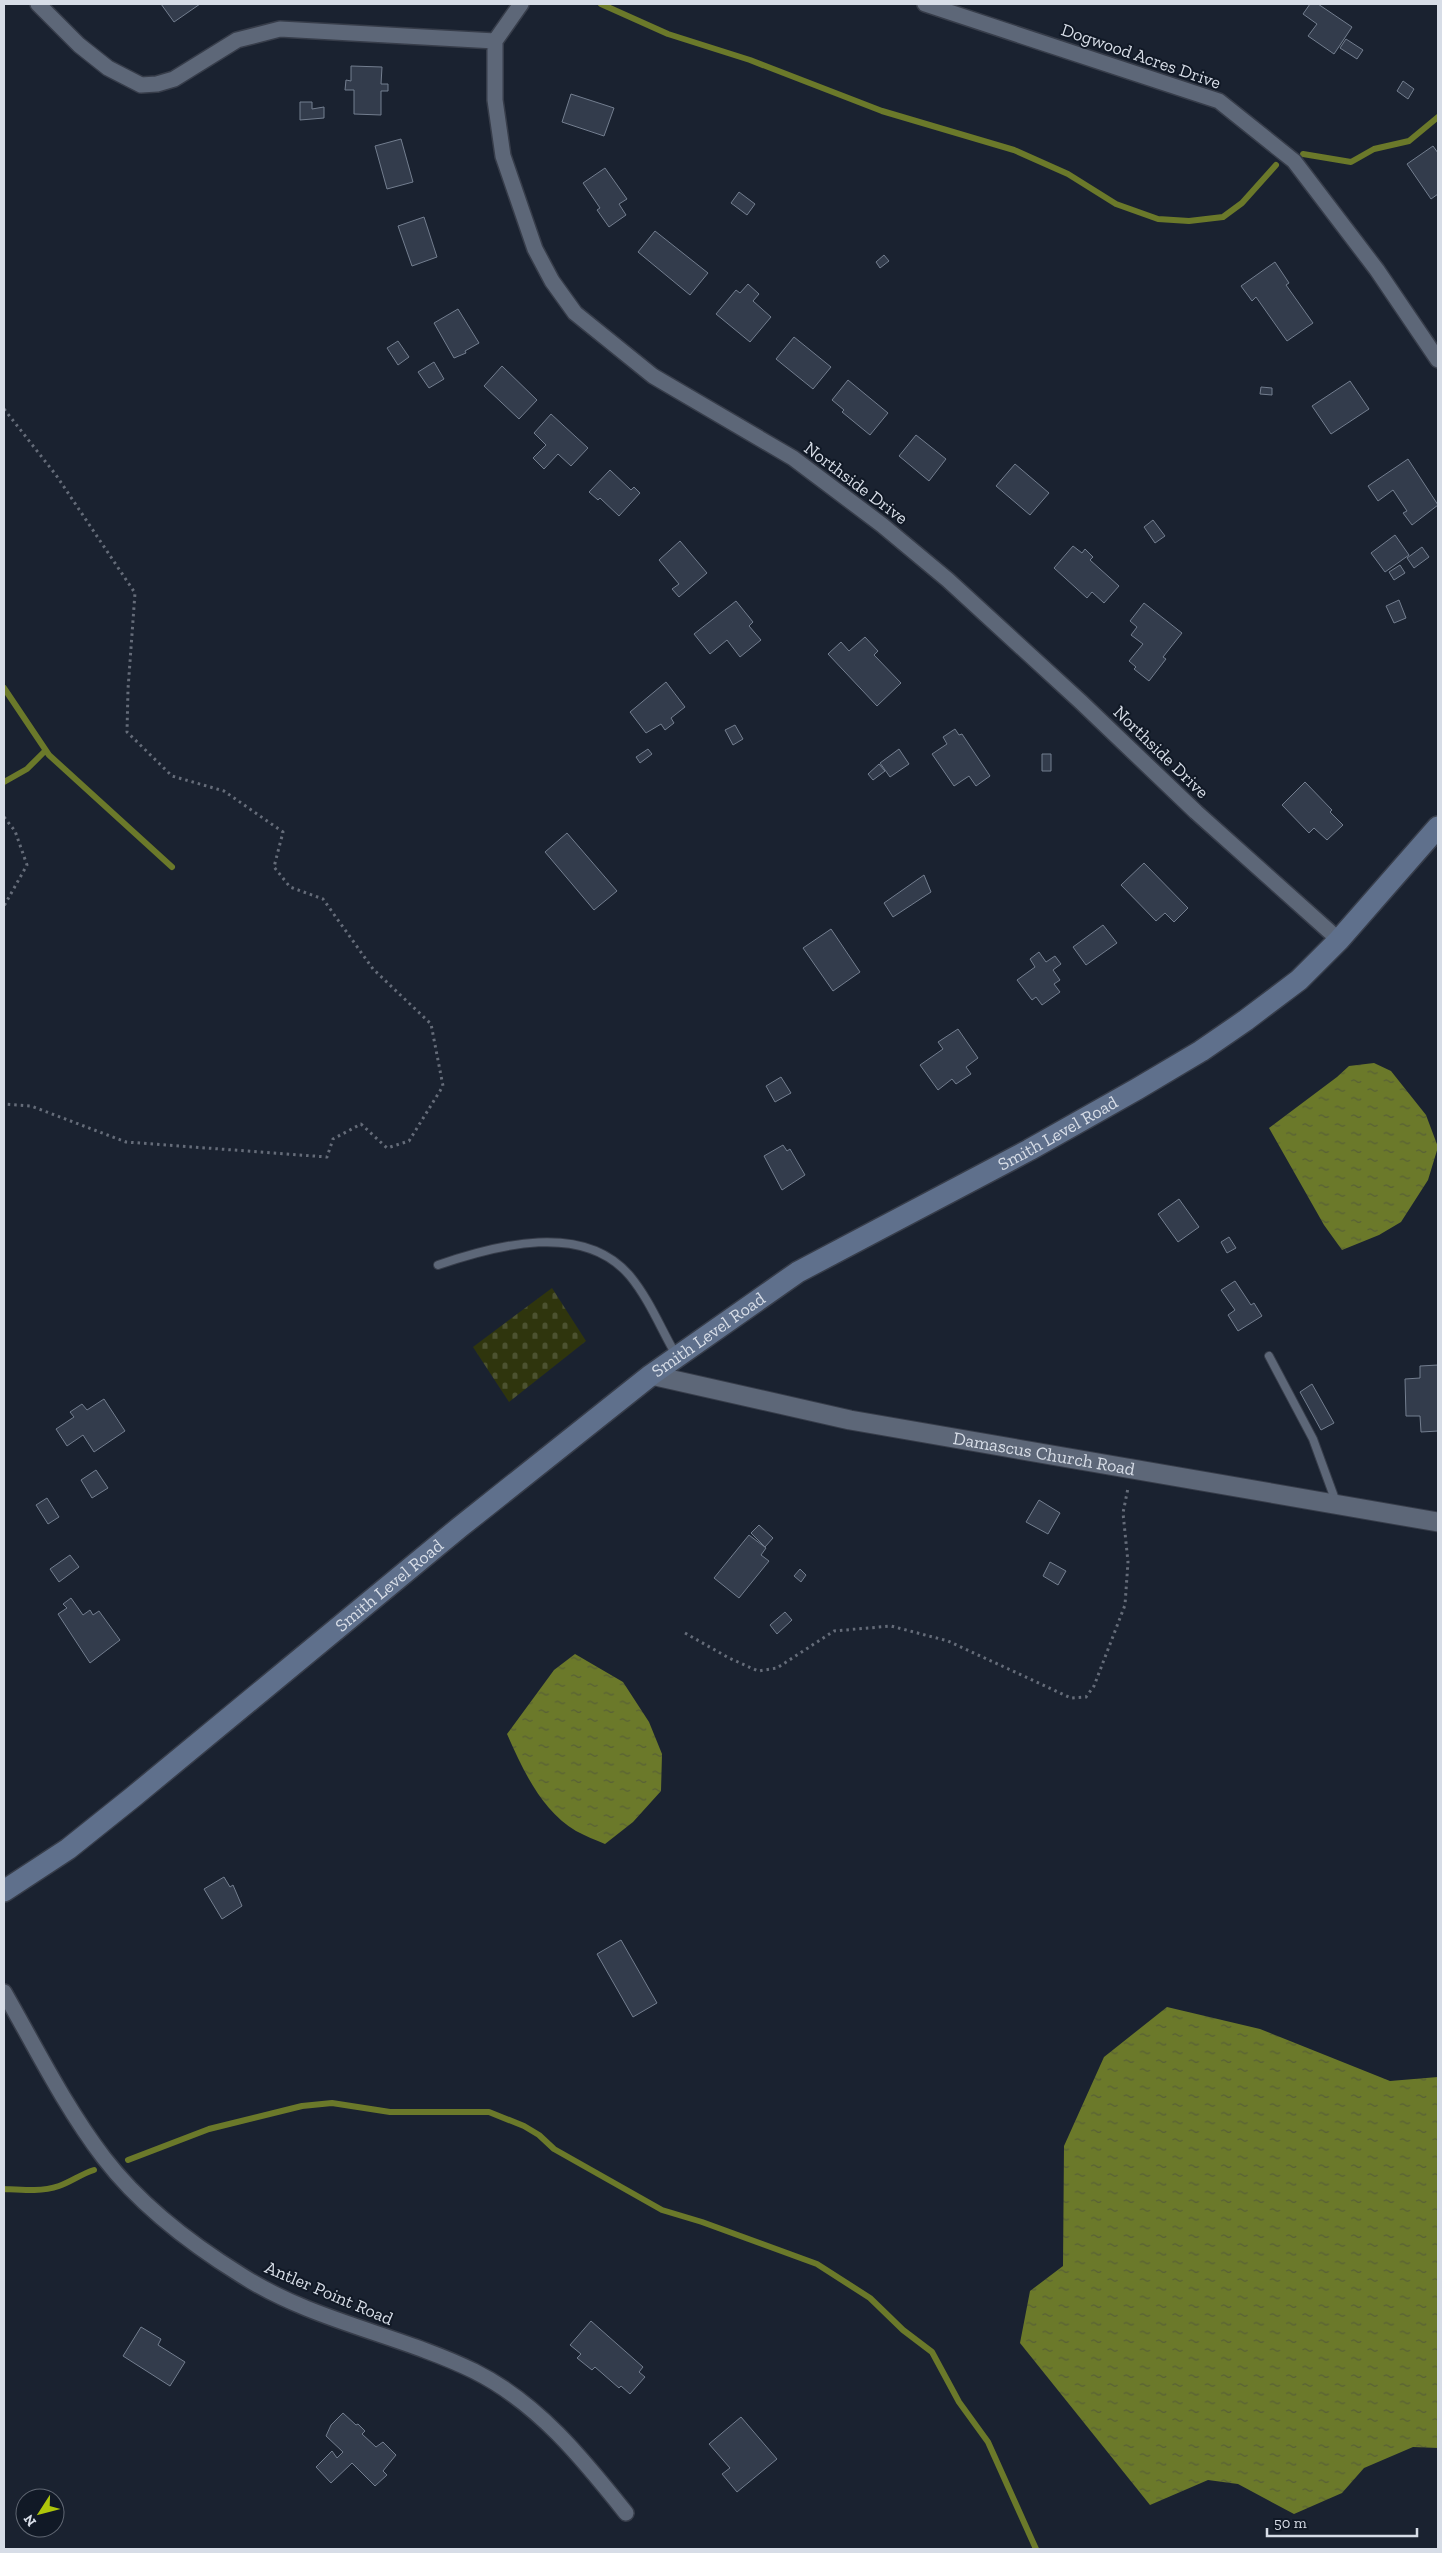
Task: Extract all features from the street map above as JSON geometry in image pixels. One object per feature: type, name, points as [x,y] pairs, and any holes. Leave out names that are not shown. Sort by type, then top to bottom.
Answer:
[{"type":"main road","name":"Smith Level Road","points":[[4,1891],[68,1849],[134,1797],[460,1526],[676,1357],[798,1272],[1029,1150],[1201,1051],[1299,980],[1339,940],[1438,827]]},
{"type":"street","points":[[38,4],[79,45],[108,68],[141,85],[156,84],[174,79],[236,40],[280,29],[495,41],[521,4]]},
{"type":"street","name":"Dogwood Acres Drive","points":[[925,4],[1219,101],[1294,161],[1377,270],[1438,360]]},
{"type":"street","name":"Northside Drive","points":[[495,41],[495,100],[503,156],[515,196],[535,250],[552,281],[576,313],[653,376],[793,458],[882,524],[948,580],[1081,702],[1196,812],[1339,940]]},
{"type":"street","name":"Damascus Church Road","points":[[652,1375],[850,1420],[1337,1504],[1437,1524]]},
{"type":"street","name":"Antler Point Road","points":[[4,1992],[68,2102],[104,2158],[164,2220],[240,2275],[272,2293],[473,2371],[510,2392],[548,2422],[587,2464],[626,2513]]},
{"type":"lane","points":[[438,1265],[467,1255],[541,1242],[568,1243],[590,1248],[608,1256],[630,1276],[676,1357]]},
{"type":"lane","points":[[1269,1356],[1312,1439],[1337,1504]]},
{"type":"path","points":[[4,409],[56,476],[135,593],[127,732],[172,776],[224,791],[283,832],[274,867],[290,887],[323,899],[373,969],[431,1024],[443,1086],[409,1141],[387,1148],[361,1124],[333,1139],[326,1157],[126,1142],[31,1106],[4,1104]]},
{"type":"path","points":[[4,817],[15,831],[27,865],[4,906]]},
{"type":"path","points":[[685,1632],[758,1671],[777,1668],[834,1631],[891,1626],[948,1641],[1071,1698],[1086,1697],[1094,1686],[1125,1605],[1128,1562],[1123,1512],[1132,1470]]},
{"type":"green space","points":[[552,1288],[586,1341],[509,1402],[473,1347]]},
{"type":"water","points":[[1374,1063],[1391,1071],[1426,1115],[1438,1147],[1428,1180],[1401,1222],[1379,1235],[1342,1250],[1324,1225],[1269,1128],[1349,1066]]},
{"type":"water","points":[[575,1654],[623,1682],[649,1722],[662,1754],[661,1791],[633,1822],[605,1844],[576,1831],[543,1801],[527,1775],[507,1734],[554,1670]]},
{"type":"water","points":[[1167,2007],[1260,2029],[1390,2081],[1438,2077],[1438,2448],[1413,2447],[1364,2468],[1342,2493],[1294,2514],[1238,2484],[1208,2480],[1150,2505],[1020,2343],[1030,2291],[1063,2266],[1064,2146],[1104,2057]]},
{"type":"building","points":[[161,4],[200,4],[174,22]]},
{"type":"building","points":[[1310,4],[1318,4],[1352,27],[1334,54],[1308,36],[1317,24],[1303,14]]},
{"type":"building","points":[[1346,39],[1363,50],[1357,59],[1340,48]]},
{"type":"building","points":[[351,66],[382,67],[381,84],[388,84],[388,91],[381,91],[381,115],[354,114],[354,90],[345,90],[346,80],[351,81]]},
{"type":"building","points":[[1403,81],[1414,89],[1408,99],[1397,91]]},
{"type":"building","points":[[571,94],[614,108],[604,136],[562,122]]},
{"type":"building","points":[[300,102],[312,102],[312,109],[324,107],[324,118],[300,120]]},
{"type":"building","points":[[401,139],[413,182],[387,189],[375,146]]},
{"type":"building","points":[[1433,146],[1438,153],[1438,194],[1431,199],[1407,164]]},
{"type":"building","points":[[605,168],[627,199],[619,204],[626,215],[609,227],[597,210],[600,208],[583,183]]},
{"type":"building","points":[[739,192],[755,204],[747,215],[731,203]]},
{"type":"building","points":[[424,217],[437,257],[412,266],[398,226]]},
{"type":"building","points":[[655,231],[708,273],[690,295],[638,252]]},
{"type":"building","points":[[884,255],[889,261],[880,268],[876,262]]},
{"type":"building","points":[[1275,262],[1289,283],[1286,285],[1313,323],[1287,341],[1256,297],[1252,301],[1241,286]]},
{"type":"building","points":[[748,284],[759,294],[753,301],[771,317],[750,342],[716,314],[736,290],[740,293]]},
{"type":"building","points":[[458,309],[479,343],[465,351],[466,353],[454,358],[434,323]]},
{"type":"building","points":[[794,337],[831,367],[813,389],[776,359]]},
{"type":"building","points":[[398,341],[409,357],[398,365],[387,348]]},
{"type":"building","points":[[434,362],[444,379],[429,388],[418,372]]},
{"type":"building","points":[[502,366],[537,400],[519,419],[484,386]]},
{"type":"building","points":[[848,380],[888,413],[870,435],[842,412],[844,410],[832,400]]},
{"type":"building","points":[[1350,381],[1369,409],[1331,434],[1312,406]]},
{"type":"building","points":[[1261,387],[1272,388],[1272,395],[1260,394]]},
{"type":"building","points":[[551,414],[588,448],[571,466],[558,454],[544,469],[533,458],[546,445],[534,433]]},
{"type":"building","points":[[916,435],[946,459],[929,481],[899,456]]},
{"type":"building","points":[[1408,459],[1438,505],[1412,525],[1403,513],[1407,511],[1393,490],[1378,501],[1368,486]]},
{"type":"building","points":[[1015,464],[1049,493],[1030,515],[996,486]]},
{"type":"building","points":[[610,470],[631,490],[634,487],[640,493],[619,516],[600,498],[598,500],[589,492]]},
{"type":"building","points":[[1153,520],[1165,536],[1155,543],[1144,527]]},
{"type":"building","points":[[1395,535],[1409,555],[1385,572],[1371,553]]},
{"type":"building","points":[[680,541],[707,573],[679,597],[672,589],[679,584],[659,560]]},
{"type":"building","points":[[1073,546],[1082,553],[1085,549],[1093,557],[1090,560],[1119,586],[1104,603],[1092,592],[1087,598],[1054,568]]},
{"type":"building","points":[[1422,547],[1429,557],[1414,568],[1407,558]]},
{"type":"building","points":[[1400,565],[1405,573],[1394,580],[1389,572]]},
{"type":"building","points":[[1399,600],[1406,618],[1394,623],[1386,606]]},
{"type":"building","points":[[736,601],[753,622],[749,626],[761,640],[740,657],[727,640],[710,654],[694,634]]},
{"type":"building","points":[[1144,603],[1182,633],[1163,657],[1166,659],[1149,681],[1134,669],[1136,667],[1129,661],[1143,644],[1131,635],[1137,627],[1130,621]]},
{"type":"building","points":[[865,637],[878,651],[874,655],[901,683],[877,706],[828,654],[841,642],[849,651]]},
{"type":"building","points":[[666,682],[685,707],[671,718],[674,723],[665,730],[661,724],[646,733],[630,712]]},
{"type":"building","points":[[735,725],[743,739],[733,745],[725,730]]},
{"type":"building","points":[[955,729],[959,735],[962,734],[990,776],[976,786],[969,776],[954,786],[932,754],[947,744],[943,737]]},
{"type":"building","points":[[648,749],[652,754],[640,763],[636,757]]},
{"type":"building","points":[[899,749],[909,764],[890,777],[880,763]]},
{"type":"building","points":[[1042,754],[1051,754],[1051,771],[1042,771]]},
{"type":"building","points":[[879,764],[885,771],[873,780],[868,774]]},
{"type":"building","points":[[1305,782],[1332,810],[1330,812],[1343,825],[1327,840],[1314,828],[1309,833],[1282,805]]},
{"type":"building","points":[[567,833],[617,891],[594,910],[545,852]]},
{"type":"building","points":[[1144,863],[1188,908],[1174,922],[1165,913],[1156,921],[1121,885]]},
{"type":"building","points":[[924,875],[931,892],[893,917],[884,903]]},
{"type":"building","points":[[1103,925],[1117,943],[1086,965],[1073,947]]},
{"type":"building","points":[[831,929],[860,972],[833,991],[803,948]]},
{"type":"building","points":[[1039,952],[1046,962],[1055,956],[1061,964],[1053,970],[1060,980],[1054,984],[1060,992],[1042,1005],[1036,997],[1032,1000],[1017,980],[1035,967],[1030,959]]},
{"type":"building","points":[[958,1029],[978,1058],[966,1067],[971,1074],[956,1084],[952,1079],[938,1090],[920,1065],[943,1049],[938,1042]]},
{"type":"building","points":[[781,1077],[791,1093],[775,1102],[766,1086]]},
{"type":"building","points":[[783,1145],[787,1151],[790,1149],[805,1175],[782,1190],[764,1156]]},
{"type":"building","points":[[1179,1199],[1199,1227],[1178,1242],[1158,1214]]},
{"type":"building","points":[[1229,1237],[1236,1248],[1227,1253],[1221,1242]]},
{"type":"building","points":[[1235,1281],[1251,1305],[1254,1303],[1262,1316],[1238,1331],[1228,1315],[1235,1310],[1221,1290]]},
{"type":"building","points":[[1438,1365],[1438,1431],[1421,1432],[1420,1416],[1406,1416],[1405,1379],[1420,1378],[1420,1366]]},
{"type":"building","points":[[1312,1384],[1334,1423],[1321,1430],[1300,1392]]},
{"type":"building","points":[[104,1399],[125,1431],[94,1452],[83,1435],[67,1446],[56,1429],[74,1417],[70,1412],[82,1404],[87,1410]]},
{"type":"building","points":[[96,1470],[108,1488],[92,1498],[81,1480]]},
{"type":"building","points":[[47,1498],[59,1517],[48,1524],[36,1505]]},
{"type":"building","points":[[1039,1500],[1060,1513],[1048,1534],[1026,1522]]},
{"type":"building","points":[[759,1525],[773,1538],[765,1547],[751,1533]]},
{"type":"building","points":[[749,1535],[766,1548],[761,1555],[769,1561],[739,1598],[714,1578]]},
{"type":"building","points":[[70,1555],[79,1567],[59,1582],[50,1569]]},
{"type":"building","points":[[1050,1562],[1066,1571],[1058,1585],[1043,1576]]},
{"type":"building","points":[[800,1569],[806,1575],[801,1582],[794,1576]]},
{"type":"building","points":[[71,1598],[83,1615],[90,1610],[93,1615],[99,1611],[120,1640],[90,1663],[58,1614],[67,1608],[63,1604]]},
{"type":"building","points":[[785,1612],[792,1620],[777,1634],[770,1625]]},
{"type":"building","points":[[224,1877],[230,1887],[233,1885],[242,1906],[222,1919],[204,1889]]},
{"type":"building","points":[[621,1940],[657,2003],[633,2017],[597,1954]]},
{"type":"building","points":[[591,2321],[643,2367],[639,2372],[645,2377],[630,2394],[621,2386],[619,2388],[595,2367],[592,2370],[577,2358],[581,2354],[570,2345]]},
{"type":"building","points":[[141,2327],[161,2339],[158,2345],[185,2362],[170,2386],[123,2356]]},
{"type":"building","points":[[343,2413],[365,2431],[362,2434],[376,2447],[383,2442],[396,2455],[383,2471],[387,2475],[375,2486],[352,2463],[331,2483],[316,2467],[332,2451],[337,2458],[343,2452],[326,2436],[331,2425]]},
{"type":"building","points":[[741,2417],[777,2459],[737,2492],[722,2474],[730,2468],[709,2444]]},
{"type":"waterway","points":[[601,4],[668,34],[750,60],[882,111],[1014,150],[1068,174],[1116,204],[1158,219],[1189,221],[1223,217],[1242,203],[1276,165]]},
{"type":"waterway","points":[[1303,154],[1351,162],[1374,149],[1409,141],[1438,117]]},
{"type":"waterway","points":[[4,688],[49,755],[172,867]]},
{"type":"waterway","points":[[4,782],[27,769],[45,751]]},
{"type":"waterway","points":[[128,2160],[209,2129],[302,2106],[332,2103],[390,2112],[489,2112],[524,2126],[539,2135],[554,2149],[662,2210],[702,2222],[817,2264],[870,2298],[903,2330],[932,2352],[959,2402],[988,2442],[1036,2549]]},
{"type":"waterway","points":[[4,2189],[32,2190],[52,2188],[94,2170]]}]
